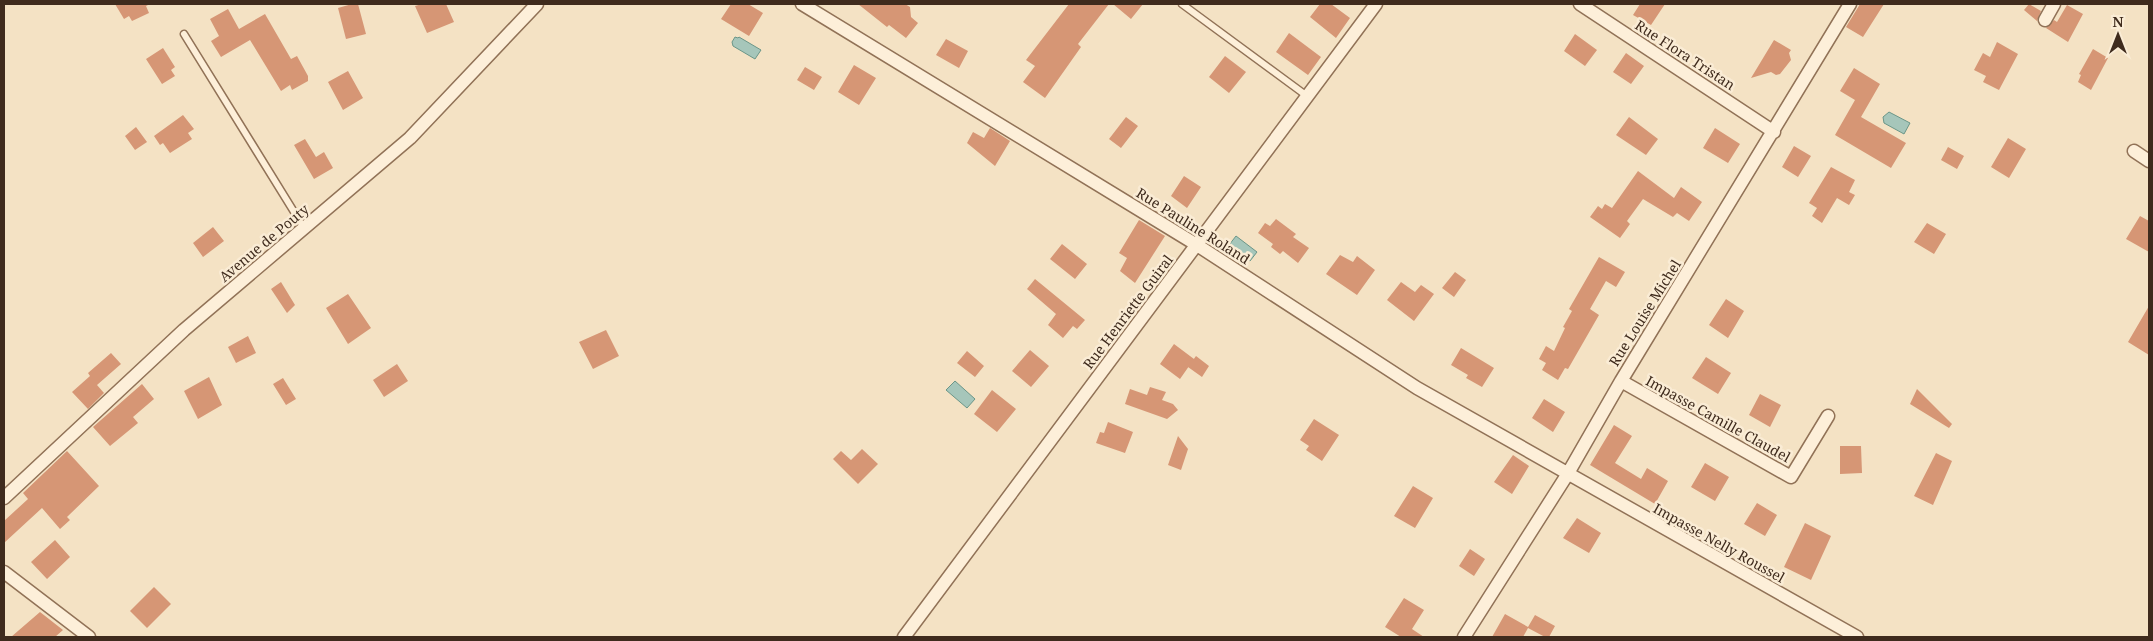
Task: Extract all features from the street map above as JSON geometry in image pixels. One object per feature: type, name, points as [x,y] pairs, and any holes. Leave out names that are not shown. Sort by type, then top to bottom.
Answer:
[{"type":"street","name":"Avenue de Pouty","points":[[4,498],[184,330],[410,138],[537,4]]},
{"type":"street","name":"Rue Pauline Roland","points":[[802,4],[1197,245],[1417,388],[1567,475]]},
{"type":"street","name":"Rue Henriette Guiral","points":[[904,637],[1376,4]]},
{"type":"street","name":"Rue Flora Tristan","points":[[1580,4],[1774,132]]},
{"type":"street","name":"Rue Louise Michel","points":[[1464,637],[1567,475],[1620,381],[1774,132],[1850,4]]},
{"type":"street","points":[[2045,20],[2054,4]]},
{"type":"street","points":[[2134,151],[2149,160]]},
{"type":"street","name":"Impasse Camille Claudel","points":[[1620,381],[1791,477],[1828,416]]},
{"type":"street","name":"Impasse Nelly Roussel","points":[[1567,475],[1857,637]]},
{"type":"street","points":[[4,572],[89,637]]},
{"type":"lane","points":[[1182,4],[1307,96]]},
{"type":"lane","points":[[184,34],[304,228]]},
{"type":"shaded area","points":[[735,37],[739,37],[761,50],[755,59],[733,46],[732,42]]},
{"type":"shaded area","points":[[1889,112],[1910,123],[1904,134],[1884,123],[1883,117]]},
{"type":"shaded area","points":[[1236,236],[1257,252],[1250,261],[1229,245]]},
{"type":"shaded area","points":[[955,381],[975,399],[967,408],[946,390]]},
{"type":"building","points":[[115,4],[150,4],[146,6],[149,13],[132,21],[129,16],[124,19]]},
{"type":"building","points":[[358,4],[366,34],[346,39],[338,8]]},
{"type":"building","points":[[422,4],[446,4],[454,22],[427,33],[415,6]]},
{"type":"building","points":[[731,4],[748,4],[763,13],[749,36],[721,19]]},
{"type":"building","points":[[858,4],[905,4],[910,7],[911,17],[918,23],[906,38],[889,25],[887,27]]},
{"type":"building","points":[[1069,4],[1109,4],[1078,44],[1081,47],[1045,98],[1023,82],[1035,66],[1026,60]]},
{"type":"building","points":[[1113,4],[1143,4],[1131,19]]},
{"type":"building","points":[[1320,4],[1331,4],[1350,18],[1336,38],[1310,17]]},
{"type":"building","points":[[1640,4],[1665,4],[1651,25],[1633,15]]},
{"type":"building","points":[[1860,4],[1884,4],[1863,37],[1846,27]]},
{"type":"building","points":[[2029,4],[2041,11],[2037,21],[2024,10]]},
{"type":"building","points":[[2067,5],[2083,14],[2068,42],[2046,28],[2054,20],[2057,22]]},
{"type":"building","points":[[228,9],[239,29],[265,14],[291,59],[297,56],[308,76],[308,81],[292,90],[290,85],[281,91],[250,40],[221,57],[211,41],[219,36],[210,19]]},
{"type":"building","points":[[1289,33],[1321,57],[1308,75],[1276,52]]},
{"type":"building","points":[[1575,34],[1597,50],[1585,66],[1564,51]]},
{"type":"building","points":[[946,39],[968,51],[959,68],[936,55]]},
{"type":"building","points":[[1774,40],[1791,50],[1789,53],[1791,60],[1780,74],[1776,75],[1771,72],[1751,78]]},
{"type":"building","points":[[1997,42],[2018,54],[1999,90],[1983,82],[1986,76],[1974,70],[1983,53],[1990,57]]},
{"type":"building","points":[[163,48],[175,67],[171,70],[175,76],[162,84],[146,59]]},
{"type":"building","points":[[2093,49],[2108,58],[2091,90],[2078,82],[2081,75],[2079,74]]},
{"type":"building","points":[[1626,53],[1644,66],[1631,84],[1613,72]]},
{"type":"building","points":[[1225,56],[1246,72],[1229,93],[1209,77]]},
{"type":"building","points":[[854,65],[876,78],[859,105],[838,92]]},
{"type":"building","points":[[805,67],[822,77],[814,90],[797,80]]},
{"type":"building","points":[[1854,68],[1880,84],[1861,117],[1906,143],[1891,168],[1835,135],[1855,100],[1840,91]]},
{"type":"building","points":[[348,71],[363,98],[343,110],[328,82]]},
{"type":"building","points":[[183,115],[194,129],[188,133],[192,139],[170,153],[163,143],[160,145],[154,136]]},
{"type":"building","points":[[1126,117],[1138,126],[1121,148],[1109,139]]},
{"type":"building","points":[[1629,117],[1658,139],[1646,155],[1616,135]]},
{"type":"building","points":[[136,127],[147,142],[135,150],[125,136]]},
{"type":"building","points":[[990,128],[1010,141],[995,166],[967,143],[973,132],[984,138]]},
{"type":"building","points":[[1715,128],[1740,144],[1728,163],[1703,148]]},
{"type":"building","points":[[2008,138],[2026,149],[2009,178],[1991,167]]},
{"type":"building","points":[[305,139],[316,157],[324,152],[333,168],[314,179],[294,145]]},
{"type":"building","points":[[1794,146],[1811,156],[1798,177],[1782,167]]},
{"type":"building","points":[[1948,147],[1964,156],[1957,169],[1941,160]]},
{"type":"building","points":[[1831,167],[1855,180],[1849,192],[1855,195],[1849,205],[1837,198],[1822,223],[1812,216],[1817,208],[1809,203]]},
{"type":"building","points":[[1638,171],[1674,198],[1681,187],[1702,202],[1689,221],[1677,213],[1673,217],[1643,199],[1627,221],[1630,224],[1620,238],[1590,217],[1598,206],[1602,209],[1605,204],[1612,208]]},
{"type":"building","points":[[1184,176],[1201,187],[1187,208],[1171,196]]},
{"type":"building","points":[[2140,216],[2149,221],[2149,252],[2126,239]]},
{"type":"building","points":[[1276,219],[1296,234],[1293,237],[1309,248],[1298,263],[1283,251],[1280,254],[1271,247],[1273,244],[1258,233],[1265,223],[1270,226]]},
{"type":"building","points":[[1139,220],[1165,236],[1135,283],[1120,271],[1127,258],[1119,253]]},
{"type":"building","points":[[1927,223],[1946,234],[1934,254],[1914,242]]},
{"type":"building","points":[[213,227],[224,241],[203,257],[193,243]]},
{"type":"building","points":[[1062,244],[1087,264],[1075,279],[1050,259]]},
{"type":"building","points":[[1340,255],[1353,262],[1357,256],[1375,270],[1357,295],[1326,274]]},
{"type":"building","points":[[1599,257],[1625,272],[1616,287],[1606,281],[1590,309],[1599,315],[1568,369],[1565,368],[1558,380],[1542,370],[1546,363],[1539,359],[1546,346],[1554,351],[1565,328],[1563,327],[1572,311],[1569,309]]},
{"type":"building","points":[[1455,272],[1466,280],[1454,297],[1442,288]]},
{"type":"building","points":[[1035,279],[1085,320],[1077,329],[1073,326],[1063,338],[1048,325],[1056,314],[1027,289]]},
{"type":"building","points":[[281,282],[295,305],[287,313],[271,289]]},
{"type":"building","points":[[1401,282],[1415,292],[1421,285],[1434,294],[1414,321],[1387,300]]},
{"type":"building","points":[[348,294],[371,328],[348,344],[326,308]]},
{"type":"building","points":[[1726,299],[1744,311],[1728,338],[1709,325]]},
{"type":"building","points":[[2149,306],[2149,355],[2128,342]]},
{"type":"building","points":[[606,330],[619,356],[593,369],[579,342]]},
{"type":"building","points":[[248,336],[256,353],[236,363],[228,347]]},
{"type":"building","points":[[1174,344],[1194,359],[1180,379],[1160,364]]},
{"type":"building","points":[[1461,348],[1494,368],[1482,387],[1466,378],[1468,375],[1451,365]]},
{"type":"building","points":[[1030,350],[1049,366],[1031,387],[1012,371]]},
{"type":"building","points":[[967,351],[984,366],[975,377],[957,363]]},
{"type":"building","points":[[111,353],[121,364],[97,385],[104,393],[88,409],[72,392],[90,376],[88,373]]},
{"type":"building","points":[[1196,356],[1209,366],[1202,377],[1188,367]]},
{"type":"building","points":[[1706,357],[1731,373],[1718,394],[1692,378]]},
{"type":"building","points":[[397,364],[408,381],[384,397],[373,380]]},
{"type":"building","points":[[209,377],[222,405],[198,419],[184,391]]},
{"type":"building","points":[[283,378],[296,399],[286,405],[273,384]]},
{"type":"building","points":[[142,384],[154,399],[133,417],[138,423],[110,446],[93,427]]},
{"type":"building","points":[[1150,387],[1166,392],[1162,400],[1173,404],[1178,410],[1167,419],[1125,404],[1130,389],[1147,395]]},
{"type":"building","points":[[1917,389],[1952,424],[1949,428],[1910,404]]},
{"type":"building","points":[[992,390],[1016,409],[997,432],[974,414]]},
{"type":"building","points":[[1760,394],[1781,405],[1770,427],[1749,415]]},
{"type":"building","points":[[1544,399],[1565,412],[1553,432],[1532,418]]},
{"type":"building","points":[[1314,419],[1339,435],[1322,461],[1306,450],[1309,446],[1300,440]]},
{"type":"building","points":[[1108,422],[1133,432],[1125,453],[1096,443],[1100,432],[1104,433]]},
{"type":"building","points":[[1614,425],[1632,436],[1615,463],[1641,479],[1647,468],[1668,481],[1655,504],[1590,465]]},
{"type":"building","points":[[1178,436],[1188,449],[1181,470],[1168,465]]},
{"type":"building","points":[[1840,446],[1861,446],[1862,473],[1840,474]]},
{"type":"building","points":[[862,449],[878,464],[858,484],[833,459],[841,451],[851,460]]},
{"type":"building","points":[[67,451],[99,486],[67,517],[70,520],[60,529],[42,508],[4,543],[4,521],[28,499],[23,493]]},
{"type":"building","points":[[1936,453],[1952,461],[1933,505],[1914,496]]},
{"type":"building","points":[[1513,455],[1529,466],[1512,494],[1494,482]]},
{"type":"building","points":[[1705,463],[1729,477],[1715,501],[1691,487]]},
{"type":"building","points":[[1413,486],[1433,498],[1415,528],[1394,516]]},
{"type":"building","points":[[1757,503],[1777,515],[1765,536],[1744,524]]},
{"type":"building","points":[[1577,518],[1601,533],[1589,553],[1563,538]]},
{"type":"building","points":[[1805,523],[1831,536],[1811,580],[1784,567]]},
{"type":"building","points":[[55,540],[70,557],[47,579],[31,562]]},
{"type":"building","points":[[1470,549],[1485,559],[1474,576],[1459,566]]},
{"type":"building","points":[[154,587],[171,604],[147,628],[130,611]]},
{"type":"building","points":[[1404,598],[1424,610],[1412,629],[1424,637],[1401,637],[1385,627]]},
{"type":"building","points":[[40,612],[63,630],[55,637],[11,637]]},
{"type":"building","points":[[1505,614],[1528,627],[1535,615],[1555,626],[1549,637],[1545,637],[1528,628],[1523,637],[1492,637]]}]
